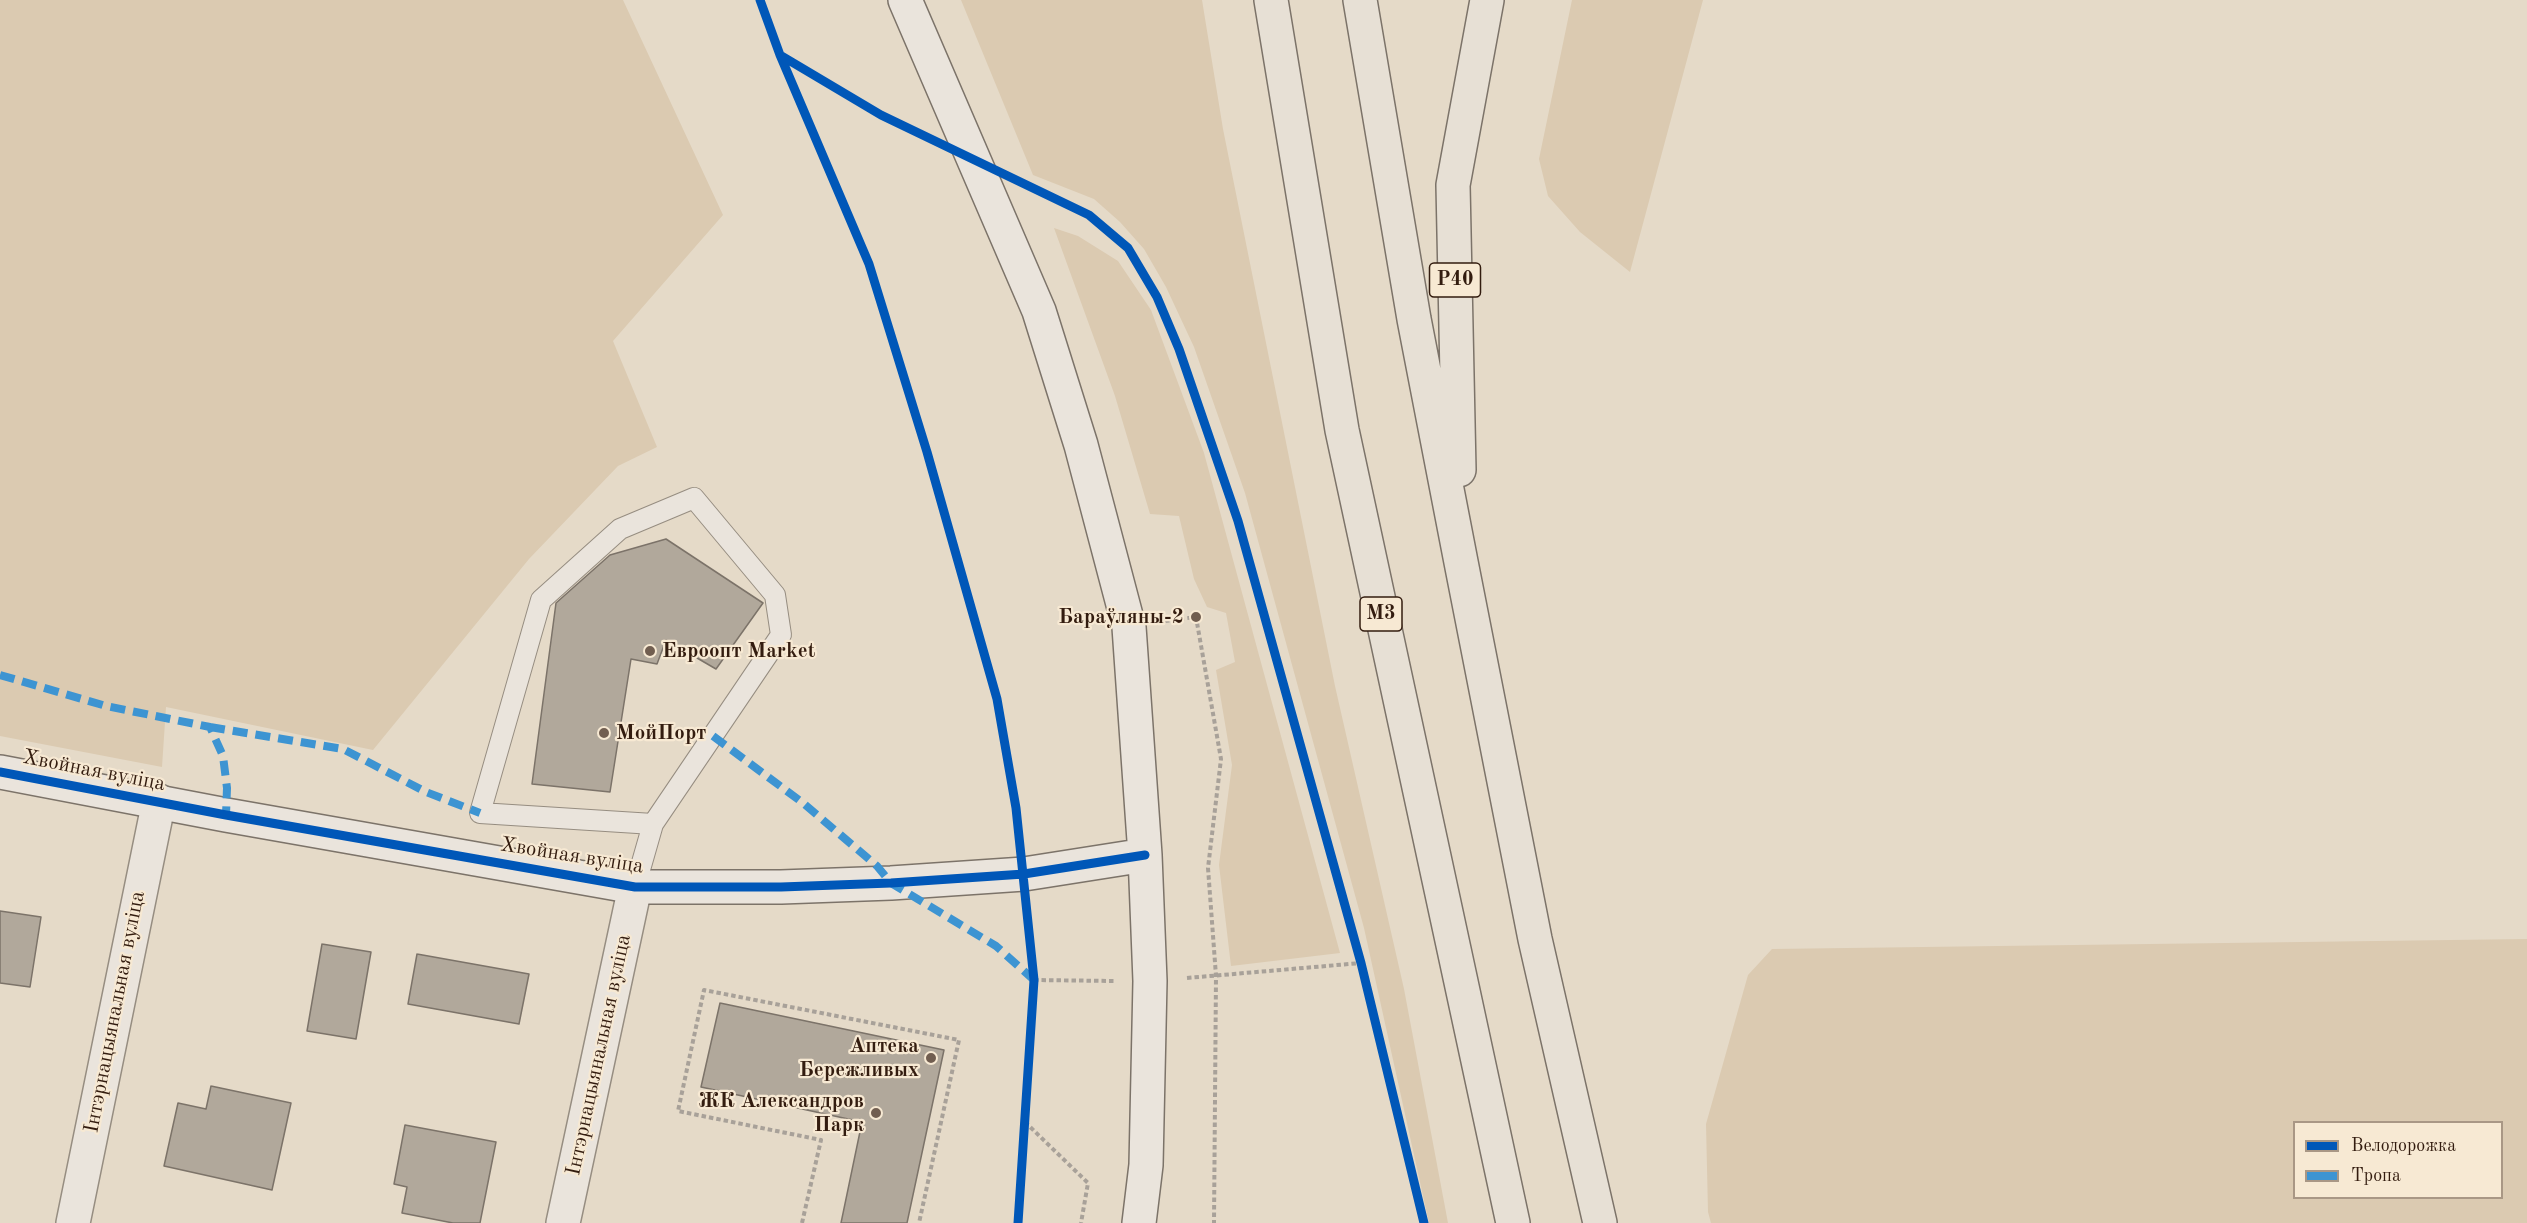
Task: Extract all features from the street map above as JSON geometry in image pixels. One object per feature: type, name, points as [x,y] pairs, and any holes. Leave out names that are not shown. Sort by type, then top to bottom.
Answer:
[{"type":"highway","name":"М3","points":[[1271,0],[1342,430],[1513,1223]]},
{"type":"highway","points":[[1360,0],[1414,319],[1461,562],[1535,939],[1600,1223]]},
{"type":"highway","name":"Р40","points":[[1461,562],[1453,185],[1487,0]]},
{"type":"street","points":[[905,0],[1039,311],[1081,445],[1129,627],[1145,855],[1150,981],[1146,1165],[1139,1223]]},
{"type":"street","name":"Хвойная вуліца","points":[[0,772],[225,815],[635,886],[781,887],[891,883],[1024,874],[1145,855]]},
{"type":"street","name":"Інтэрнацыянальная вуліца","points":[[73,1223],[159,801]]},
{"type":"street","name":"Інтэрнацыянальная вуліца","points":[[563,1223],[635,886]]},
{"type":"lane","points":[[635,886],[652,824],[781,635],[775,595],[694,498],[620,529],[541,600],[480,813],[652,824]]},
{"type":"path","points":[[1196,617],[1221,759],[1208,868],[1216,976],[1214,1223]]},
{"type":"path","points":[[1358,951],[1364,974]]},
{"type":"path","points":[[1216,976],[1361,963]]},
{"type":"path","points":[[1033,968],[1033,992]]},
{"type":"path","points":[[1034,980],[1150,981]]},
{"type":"path","points":[[802,1223],[821,1140],[678,1111],[704,990],[959,1040],[919,1223]]},
{"type":"path","points":[[1024,1133],[1026,1110]]},
{"type":"path","points":[[1025,1122],[1088,1183],[1081,1223]]},
{"type":"shaded area","points":[[0,0],[623,0],[723,215],[613,341],[657,447],[618,466],[529,559],[373,750],[166,707],[162,767],[0,736]]},
{"type":"shaded area","points":[[961,0],[1202,0],[1223,129],[1335,686],[1404,989],[1448,1223],[1429,1223],[1364,928],[1245,493],[1194,347],[1166,287],[1144,249],[1120,222],[1094,199],[1033,175]]},
{"type":"shaded area","points":[[1572,0],[1703,0],[1630,272],[1580,232],[1548,196],[1539,159]]},
{"type":"shaded area","points":[[1054,228],[1078,236],[1118,261],[1151,310],[1204,453],[1340,953],[1231,966],[1219,865],[1232,765],[1216,670],[1235,662],[1226,613],[1207,607],[1194,579],[1179,516],[1150,514],[1115,396]]},
{"type":"shaded area","points":[[2527,939],[2527,1223],[1711,1223],[1708,1212],[1706,1124],[1748,975],[1772,949]]},
{"type":"building","points":[[666,539],[763,603],[716,669],[666,640],[657,664],[631,659],[610,792],[532,784],[556,603],[610,555]]},
{"type":"building","points":[[0,911],[41,917],[30,987],[0,983]]},
{"type":"building","points":[[322,944],[371,952],[356,1039],[307,1031]]},
{"type":"building","points":[[417,954],[529,974],[519,1024],[408,1004]]},
{"type":"building","name":"ЖК Александров Парк","points":[[720,1003],[944,1050],[907,1223],[841,1223],[862,1122],[701,1087]]},
{"type":"building","points":[[211,1086],[291,1103],[272,1190],[164,1166],[178,1103],[206,1109]]},
{"type":"building","points":[[405,1125],[496,1142],[480,1223],[453,1223],[402,1213],[407,1187],[394,1184]]},
{"type":"marked path","points":[[0,675],[106,706],[210,727],[223,756],[227,788],[226,815]]},
{"type":"marked path","points":[[210,727],[343,749],[426,792],[480,813]]},
{"type":"marked path","points":[[713,736],[803,803],[877,866],[891,883],[996,946],[1034,980]]},
{"type":"cycle path","points":[[760,0],[780,55],[869,264],[927,452],[997,699],[1016,808],[1034,980],[1018,1223]]},
{"type":"cycle path","points":[[780,55],[881,115],[1089,215],[1128,248],[1157,297],[1179,349],[1238,521],[1361,963],[1424,1223]]},
{"type":"cycle path","points":[[0,772],[226,815],[635,887],[781,887],[891,883],[1024,874],[1145,855]]},
{"type":"place","name":"Бараўляны-2","points":[[1196,617]]},
{"type":"place","name":"Евроопт Market","points":[[650,651]]},
{"type":"place","name":"МойПорт","points":[[604,733]]},
{"type":"place","name":"Аптека Бережливых","points":[[931,1058]]},
{"type":"place","name":"ЖК Александров Парк","points":[[876,1113]]}]
